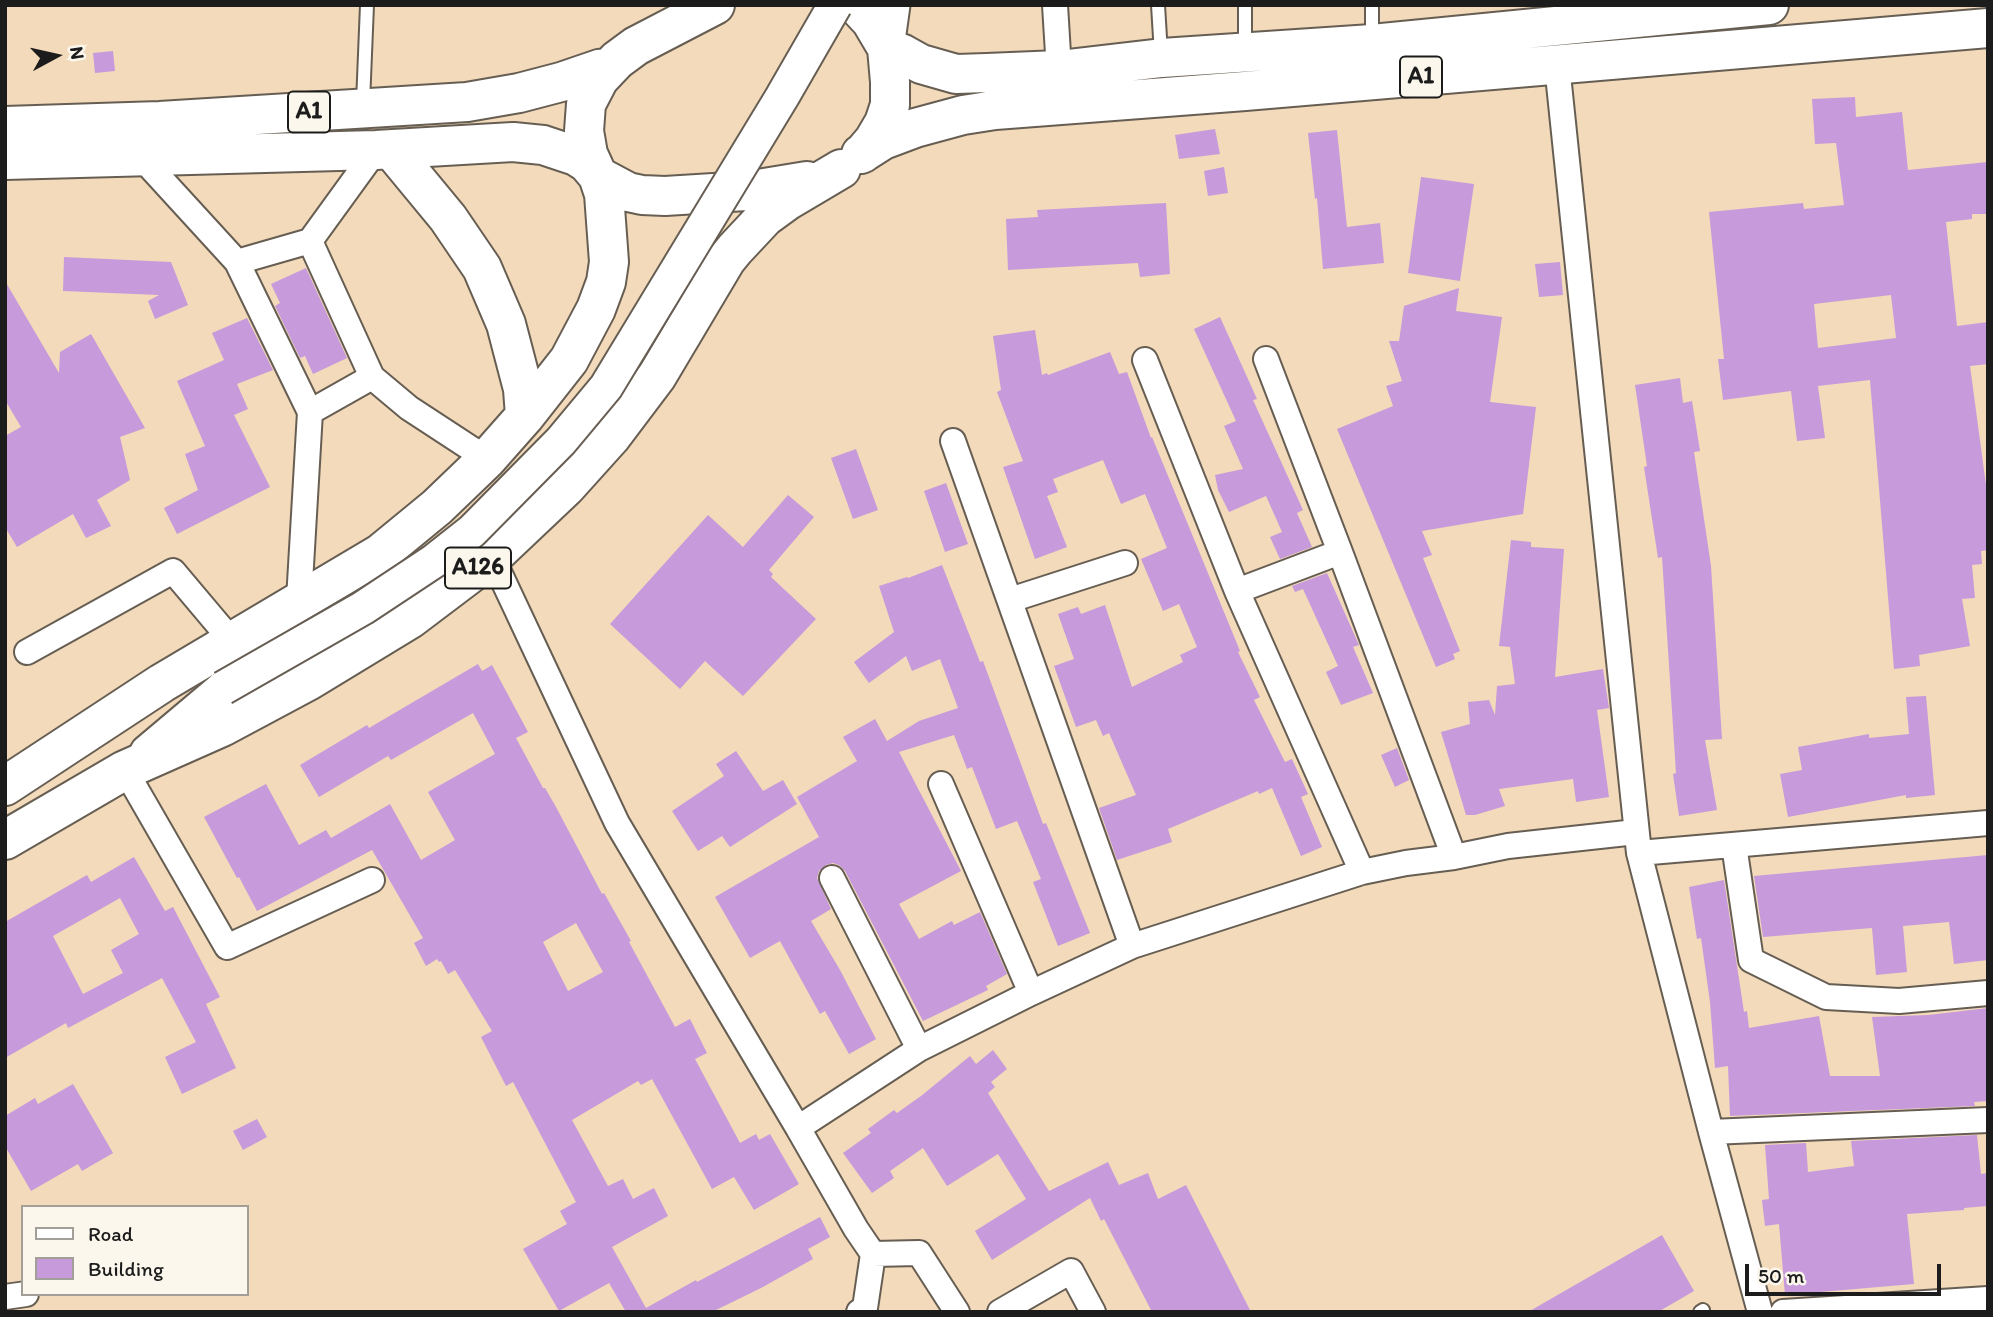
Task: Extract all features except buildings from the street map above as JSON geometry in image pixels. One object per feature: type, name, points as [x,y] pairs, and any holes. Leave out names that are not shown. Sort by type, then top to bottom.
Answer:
[{"type":"highway","points":[[715,5],[627,52],[609,68],[591,91],[586,104],[584,131],[588,154],[598,176],[618,188],[642,195],[691,196],[799,183],[823,176],[851,162],[879,132],[890,105],[891,82],[887,48],[872,21],[856,5]]},
{"type":"highway","name":"A1","points":[[887,48],[921,64],[956,74],[1059,70],[1162,58],[1372,44],[1747,6]]},
{"type":"highway","name":"A1","points":[[851,162],[883,140],[915,128],[963,115],[995,110],[1988,28]]},
{"type":"highway","name":"A1","points":[[5,126],[160,121],[457,103],[541,88],[609,68]]},
{"type":"highway","name":"A1","points":[[5,160],[383,149],[513,142],[554,148],[576,156],[587,163],[598,176]]},
{"type":"highway","points":[[383,149],[448,218],[482,268],[506,324],[523,389],[525,416]]},
{"type":"highway","name":"A126","points":[[5,840],[125,769],[222,727],[308,681],[410,619],[492,557],[566,487],[611,437],[657,376],[726,260],[742,241],[776,209],[851,162]]},
{"type":"highway","name":"A126","points":[[5,786],[162,683],[381,553],[437,507],[487,459],[569,360],[596,309],[606,282],[608,262],[604,194],[598,176]]},
{"type":"main road","points":[[103,723],[188,701],[223,688],[363,608],[434,561],[472,531],[561,441],[606,387],[835,5]]},
{"type":"main road","points":[[887,48],[893,5]]},
{"type":"main road","points":[[125,769],[223,688]]},
{"type":"street","points":[[1055,5],[1059,70]]},
{"type":"street","points":[[1557,65],[1637,842],[1760,1312]]},
{"type":"street","points":[[237,262],[310,241],[383,149]]},
{"type":"street","points":[[140,156],[237,262],[310,411],[299,600]]},
{"type":"street","points":[[310,241],[372,377],[409,408],[487,459]]},
{"type":"street","points":[[1266,359],[1454,857]]},
{"type":"street","points":[[1145,360],[1237,591],[1362,872]]},
{"type":"street","points":[[310,411],[372,377]]},
{"type":"street","points":[[953,441],[1132,946]]},
{"type":"street","points":[[1237,591],[1340,552]]},
{"type":"street","points":[[492,557],[617,823],[873,1254],[865,1308],[859,1312]]},
{"type":"street","points":[[1010,600],[1125,563]]},
{"type":"street","points":[[27,652],[173,571],[232,641]]},
{"type":"street","points":[[125,769],[227,947],[372,880]]},
{"type":"street","points":[[941,784],[1031,993]]},
{"type":"street","points":[[799,1128],[919,1049],[1132,946],[1362,872],[1508,846],[1637,842],[1734,845],[1988,823]]},
{"type":"street","points":[[1734,845],[1751,960],[1826,997],[1899,1002],[1988,993]]},
{"type":"street","points":[[832,878],[919,1049]]},
{"type":"street","points":[[1711,1132],[1988,1120]]},
{"type":"street","points":[[873,1254],[919,1253],[957,1312]]},
{"type":"street","points":[[1000,1312],[1071,1271],[1093,1312]]},
{"type":"street","points":[[1783,1312],[1988,1298]]},
{"type":"lane","points":[[363,109],[366,5]]},
{"type":"lane","points":[[1158,5],[1162,58]]},
{"type":"lane","points":[[1245,5],[1245,53]]},
{"type":"lane","points":[[1372,5],[1372,44]]}]
